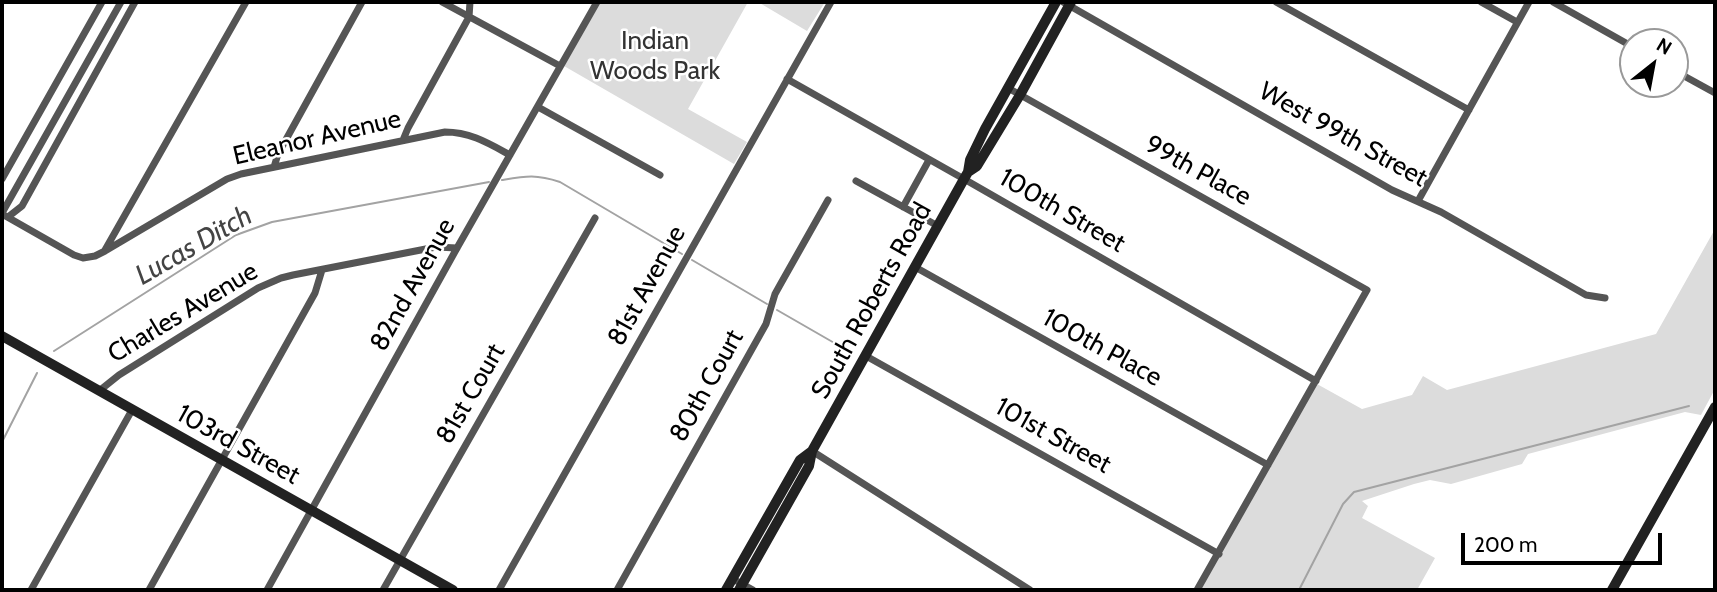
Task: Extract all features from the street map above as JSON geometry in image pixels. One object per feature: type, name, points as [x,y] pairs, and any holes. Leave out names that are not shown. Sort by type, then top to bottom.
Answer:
[{"type":"street","points":[[2,179],[102,2]]},
{"type":"street","points":[[4,215],[121,2]]},
{"type":"street","points":[[4,215],[22,206],[135,2]]},
{"type":"street","points":[[4,215],[74,255],[83,258],[105,251],[246,2]]},
{"type":"street","points":[[274,167],[278,154],[362,2]]},
{"type":"street","points":[[442,2],[560,66]]},
{"type":"street","points":[[403,140],[469,17],[470,2]]},
{"type":"street","name":"82nd Avenue","points":[[267,590],[597,2]]},
{"type":"street","name":"81st Avenue","points":[[499,590],[831,2]]},
{"type":"street","name":"South Roberts Road","points":[[726,590],[738,584],[809,467],[812,451],[966,175],[970,160],[1056,2]]},
{"type":"street","points":[[1276,2],[1469,110]]},
{"type":"street","points":[[1481,2],[1517,22]]},
{"type":"street","points":[[1418,201],[1529,2]]},
{"type":"street","points":[[1553,2],[1619,39]]},
{"type":"street","name":"South Roberts Road","points":[[966,175],[977,166],[1020,95],[1068,3]]},
{"type":"street","name":"West 99th Street","points":[[1068,3],[1392,190],[1441,212],[1586,295],[1605,298]]},
{"type":"street","name":"100th Street","points":[[787,79],[929,160],[966,175],[1316,381]]},
{"type":"street","points":[[1689,79],[1715,93]]},
{"type":"street","name":"99th Place","points":[[1008,88],[1367,290],[1316,381]]},
{"type":"street","points":[[538,107],[660,175]]},
{"type":"street","name":"Eleanor Avenue","points":[[105,251],[227,179],[241,174],[445,132],[459,132],[476,137],[510,155]]},
{"type":"street","points":[[903,207],[929,160]]},
{"type":"street","points":[[856,181],[938,226]]},
{"type":"street","name":"80th Court","points":[[617,590],[766,324],[775,294],[828,200]]},
{"type":"street","name":"81st Court","points":[[383,590],[595,218]]},
{"type":"street","name":"Charles Avenue","points":[[99,391],[119,375],[258,288],[281,278],[436,247],[457,248]]},
{"type":"street","name":"100th Place","points":[[915,267],[1268,465]]},
{"type":"street","points":[[149,590],[315,293],[321,270]]},
{"type":"street","name":"103rd Street","points":[[2,337],[453,590]]},
{"type":"street","name":"101st Street","points":[[866,356],[1219,554]]},
{"type":"street","points":[[1197,590],[1316,381]]},
{"type":"street","points":[[1612,590],[1715,407]]},
{"type":"street","points":[[31,590],[132,410]]},
{"type":"street","points":[[812,451],[1030,590]]},
{"type":"street","points":[[738,584],[753,590]]},
{"type":"green space","name":"Indian Woods Park","points":[[600,2],[748,2],[688,109],[747,142],[734,164],[564,66]]},
{"type":"green space","name":"Indian Woods Park","points":[[758,2],[825,2],[807,31]]},
{"type":"green space","points":[[1715,229],[1715,389],[1701,415],[1685,412],[1528,454],[1522,464],[1451,484],[1430,480],[1362,501],[1368,506],[1362,518],[1435,558],[1417,590],[1200,590],[1317,384],[1362,409],[1412,395],[1423,376],[1447,390],[1656,334]]},
{"type":"waterway","name":"Lucas Ditch","points":[[502,180],[531,176],[560,182],[682,254]]},
{"type":"waterway","name":"Lucas Ditch","points":[[54,351],[236,235],[272,222],[489,182]]},
{"type":"waterway","name":"Lucas Ditch","points":[[692,260],[767,304]]},
{"type":"waterway","name":"Lucas Ditch","points":[[777,310],[850,352]]},
{"type":"waterway","name":"Lucas Ditch","points":[[2,442],[37,373]]},
{"type":"waterway","points":[[1299,590],[1343,504],[1354,492],[1689,406]]}]
